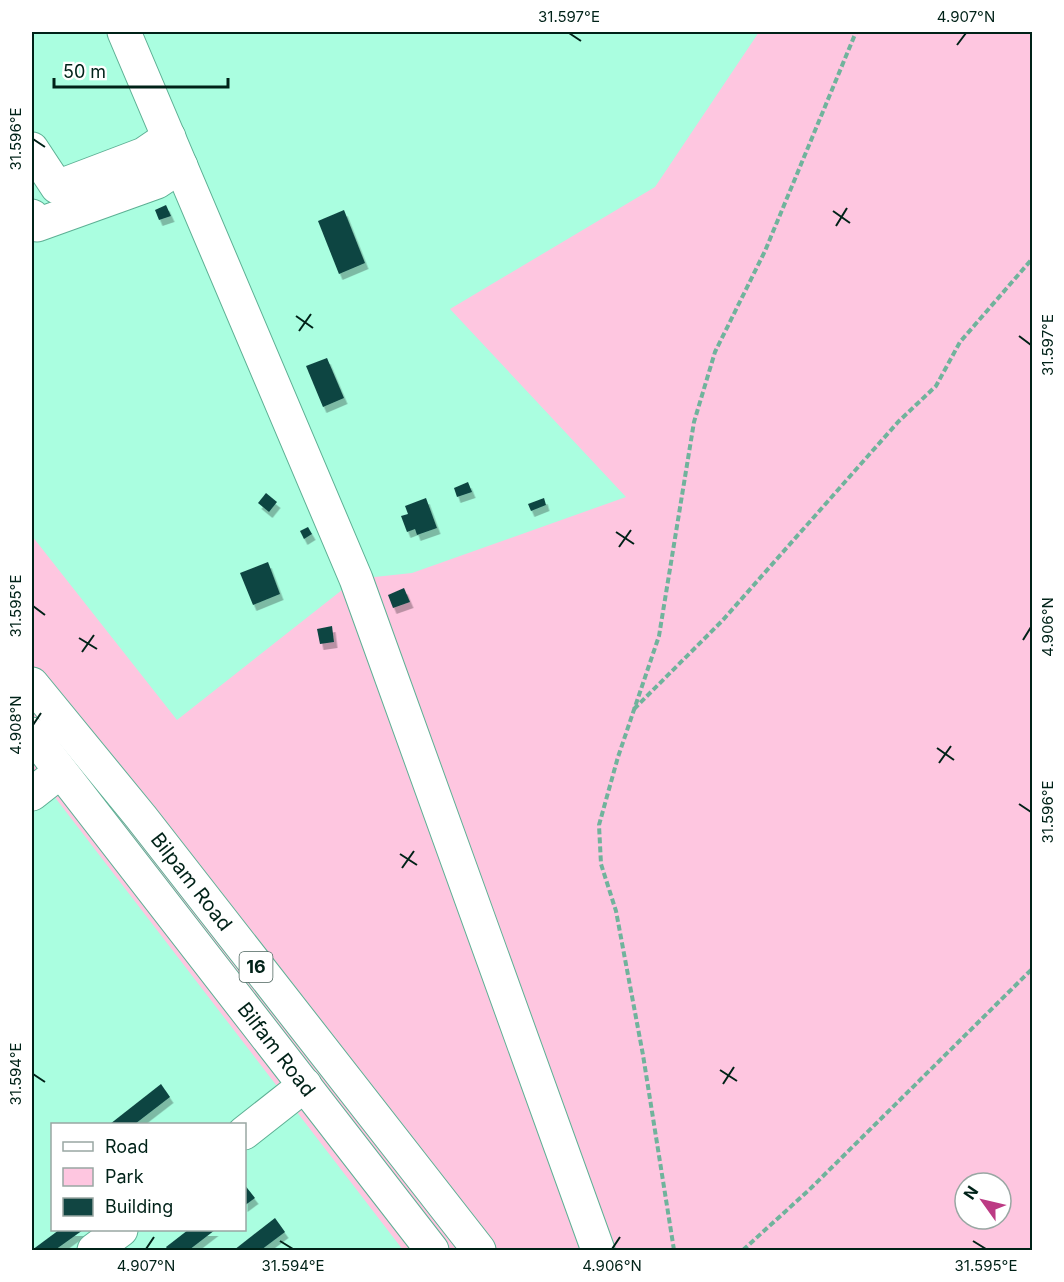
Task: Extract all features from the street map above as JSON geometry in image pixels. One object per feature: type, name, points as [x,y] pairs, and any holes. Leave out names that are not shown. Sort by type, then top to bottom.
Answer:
[{"type":"main road","points":[[124,32],[356,579],[598,1251]]},
{"type":"main road","points":[[32,149],[57,187],[144,154],[175,151]]},
{"type":"main road","points":[[32,216],[37,225],[157,182],[175,151]]},
{"type":"main road","name":"Bilpam Road","points":[[32,684],[141,817],[479,1251]]},
{"type":"main road","name":"Bilfam Road","points":[[32,734],[432,1251]]},
{"type":"main road","points":[[32,794],[60,772]]},
{"type":"main road","points":[[246,1131],[305,1085]]},
{"type":"main road","points":[[94,1251],[120,1231]]},
{"type":"path","points":[[674,1251],[643,1055],[616,911],[601,864],[599,825],[659,636],[694,422],[715,352],[765,251],[856,32]]},
{"type":"path","points":[[634,710],[722,621],[898,422],[936,386],[960,342],[1032,260]]},
{"type":"path","points":[[743,1251],[809,1190],[1032,969]]},
{"type":"green space","points":[[759,32],[1032,32],[1032,1250],[403,1250],[37,774],[32,778],[32,536],[177,720],[356,579],[412,573],[626,497],[450,309],[655,187]]},
{"type":"building","points":[[166,205],[171,216],[159,220],[155,210]]},
{"type":"building","points":[[344,210],[365,263],[339,274],[318,221]]},
{"type":"building","points":[[327,358],[344,398],[323,407],[306,366]]},
{"type":"building","points":[[468,482],[472,492],[457,497],[454,488]]},
{"type":"building","points":[[266,493],[277,502],[269,512],[258,503]]},
{"type":"building","points":[[426,498],[437,528],[417,535],[415,529],[407,532],[401,516],[408,514],[405,506]]},
{"type":"building","points":[[544,498],[546,505],[531,511],[528,504]]},
{"type":"building","points":[[308,527],[312,534],[304,539],[300,531]]},
{"type":"building","points":[[268,562],[280,594],[253,605],[240,573]]},
{"type":"building","points":[[404,588],[410,602],[393,608],[388,595]]},
{"type":"building","points":[[332,626],[334,642],[320,644],[317,629]]},
{"type":"building","points":[[161,1084],[170,1097],[136,1123],[111,1123]]},
{"type":"building","points":[[246,1187],[255,1198],[246,1205]]},
{"type":"building","points":[[275,1218],[285,1232],[261,1250],[234,1250]]},
{"type":"building","points":[[58,1231],[82,1231],[55,1250],[32,1250]]},
{"type":"building","points":[[187,1231],[214,1231],[189,1250],[168,1250],[166,1247]]}]
